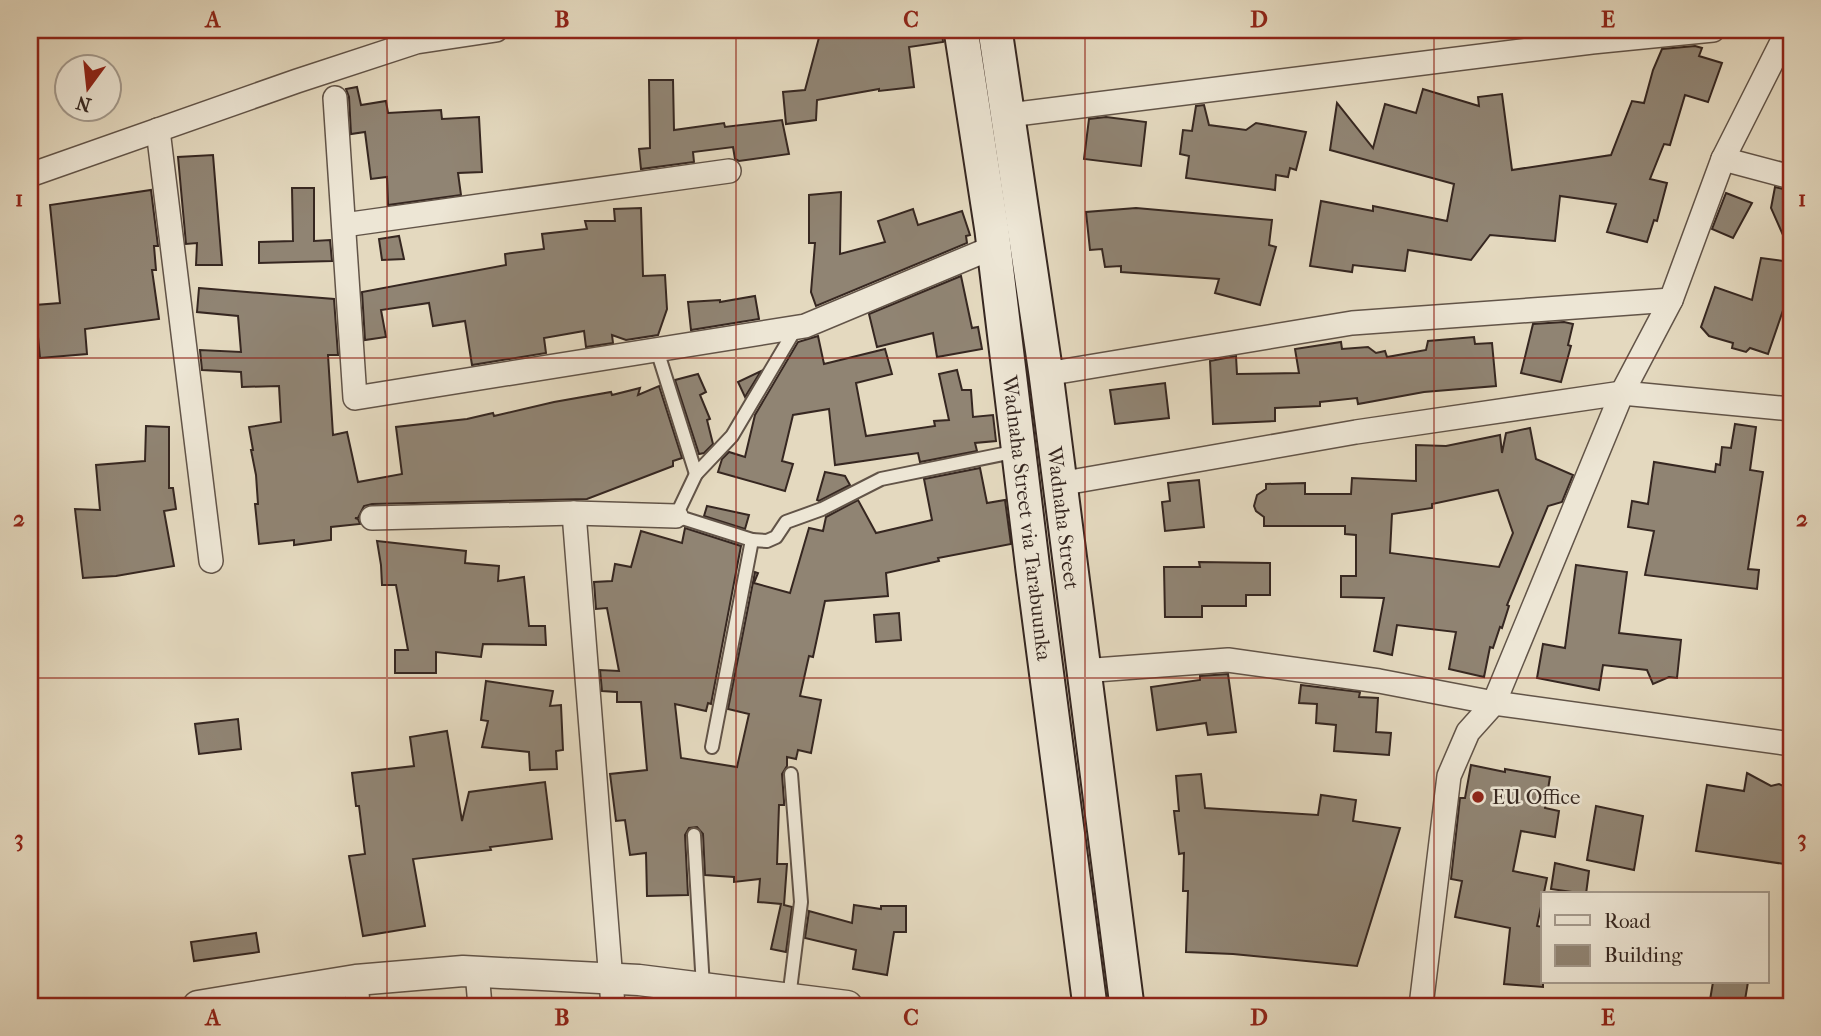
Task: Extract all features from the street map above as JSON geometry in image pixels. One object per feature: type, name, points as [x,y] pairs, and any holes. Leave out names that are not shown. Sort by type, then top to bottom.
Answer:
[{"type":"main road","name":"Wadnaha Street via Tarabuunka","points":[[961,30],[993,247],[1090,1006]]},
{"type":"main road","name":"Wadnaha Street","points":[[995,30],[1045,374],[1127,1006]]},
{"type":"street","points":[[30,175],[416,42],[496,30]]},
{"type":"street","points":[[1009,115],[1592,42],[1713,30]]},
{"type":"street","points":[[1420,1006],[1448,776],[1468,732],[1494,702],[1622,393],[1671,300],[1723,159],[1788,30]]},
{"type":"street","points":[[335,99],[355,398],[805,326],[993,247]]},
{"type":"street","points":[[158,130],[211,561]]},
{"type":"street","points":[[1723,159],[1791,177]]},
{"type":"street","points":[[344,225],[729,171]]},
{"type":"street","points":[[1045,374],[1352,323],[1671,300]]},
{"type":"street","points":[[1059,484],[1356,432],[1622,393],[1791,409]]},
{"type":"street","points":[[574,513],[612,993]]},
{"type":"street","points":[[372,518],[574,513],[676,516]]},
{"type":"street","points":[[1082,671],[1228,660],[1379,681],[1494,702],[1791,744]]},
{"type":"street","points":[[477,972],[480,1006]]},
{"type":"street","points":[[198,1006],[357,993],[477,972],[612,993],[720,994],[789,998],[847,1006]]},
{"type":"lane","points":[[796,328],[732,436],[696,474],[676,516],[752,540],[767,541],[776,537],[786,522],[822,509],[881,479],[1018,451]]},
{"type":"lane","points":[[657,350],[696,474]]},
{"type":"lane","points":[[712,747],[752,540]]},
{"type":"lane","points":[[789,998],[802,902],[791,774]]},
{"type":"lane","points":[[694,835],[720,994]]},
{"type":"building","points":[[821,30],[942,30],[943,42],[909,47],[914,87],[879,89],[817,100],[816,120],[786,124],[783,92],[805,90]]},
{"type":"building","points":[[1695,46],[1702,48],[1699,56],[1722,63],[1708,102],[1685,95],[1670,145],[1664,144],[1650,179],[1667,183],[1657,221],[1654,220],[1647,242],[1607,232],[1616,204],[1560,196],[1555,241],[1490,235],[1471,260],[1408,250],[1405,271],[1353,265],[1352,272],[1310,266],[1321,201],[1373,211],[1373,206],[1447,221],[1454,184],[1330,150],[1337,103],[1373,148],[1385,104],[1416,113],[1423,89],[1479,106],[1478,97],[1502,94],[1512,170],[1611,155],[1632,101],[1644,103],[1662,49]]},
{"type":"building","points":[[649,80],[673,80],[674,130],[724,123],[725,127],[782,120],[789,154],[739,161],[735,159],[733,147],[693,152],[694,162],[641,169],[639,149],[650,148]]},
{"type":"building","points":[[357,87],[361,105],[386,101],[388,113],[441,110],[442,119],[479,117],[482,172],[458,173],[461,195],[388,205],[387,177],[371,179],[365,132],[351,134],[346,89]]},
{"type":"building","points":[[1204,105],[1209,125],[1246,130],[1256,123],[1306,132],[1296,170],[1290,168],[1288,177],[1276,175],[1275,190],[1186,178],[1189,156],[1180,154],[1183,130],[1192,131],[1196,106]]},
{"type":"building","points":[[1106,117],[1146,122],[1141,166],[1084,159],[1089,119]]},
{"type":"building","points":[[213,155],[222,265],[196,265],[197,243],[186,244],[178,157]]},
{"type":"building","points":[[1775,187],[1791,191],[1791,253],[1771,208]]},
{"type":"building","points":[[292,188],[314,188],[314,241],[330,240],[332,261],[259,263],[259,242],[293,241]]},
{"type":"building","points":[[151,190],[158,246],[154,246],[156,270],[152,270],[159,319],[85,329],[87,354],[40,358],[35,305],[60,303],[50,205]]},
{"type":"building","points":[[841,192],[840,254],[885,242],[878,221],[913,209],[918,225],[962,211],[970,235],[966,236],[967,243],[816,306],[811,292],[815,243],[809,243],[809,195]]},
{"type":"building","points":[[1726,193],[1752,203],[1733,238],[1712,229]]},
{"type":"building","points":[[641,208],[643,276],[665,275],[667,309],[658,335],[626,340],[612,335],[613,343],[586,347],[584,331],[544,338],[546,353],[472,365],[465,321],[433,326],[429,303],[381,310],[386,337],[365,340],[362,292],[506,265],[505,254],[544,249],[542,234],[587,229],[585,221],[615,221],[614,209]]},
{"type":"building","points":[[1136,208],[1272,220],[1269,245],[1276,247],[1260,305],[1215,293],[1219,279],[1121,272],[1121,266],[1105,267],[1102,249],[1090,250],[1086,212]]},
{"type":"building","points":[[399,236],[404,259],[382,260],[379,239]]},
{"type":"building","points":[[1761,258],[1791,262],[1790,290],[1768,354],[1750,348],[1746,352],[1732,348],[1733,343],[1709,336],[1701,327],[1715,287],[1752,300]]},
{"type":"building","points":[[961,276],[972,328],[978,327],[982,349],[937,357],[933,333],[877,347],[869,314]]},
{"type":"building","points":[[199,288],[334,299],[338,355],[328,355],[333,435],[347,432],[358,482],[402,474],[396,427],[467,419],[493,413],[494,416],[554,402],[611,392],[612,395],[640,388],[638,395],[659,386],[682,458],[673,461],[673,466],[587,499],[372,504],[364,506],[358,518],[355,518],[360,524],[331,527],[331,540],[294,545],[294,540],[259,544],[255,504],[258,504],[256,475],[249,427],[281,422],[279,386],[242,387],[241,372],[202,370],[200,350],[241,352],[238,316],[197,312]]},
{"type":"building","points":[[755,296],[759,319],[691,330],[688,302],[720,302]]},
{"type":"building","points":[[1533,324],[1573,324],[1568,345],[1571,346],[1561,382],[1521,373]]},
{"type":"building","points":[[818,336],[824,364],[885,349],[892,374],[856,383],[866,436],[935,426],[934,421],[949,420],[939,374],[957,370],[962,390],[971,390],[973,417],[993,415],[996,441],[975,443],[977,451],[920,462],[918,453],[835,465],[829,409],[793,415],[782,461],[793,464],[785,491],[718,472],[722,459],[729,452],[745,457],[755,415],[798,342]]},
{"type":"building","points":[[1474,337],[1475,344],[1492,343],[1496,386],[1424,392],[1358,404],[1357,398],[1320,402],[1320,406],[1275,408],[1275,421],[1213,424],[1210,361],[1236,356],[1237,374],[1299,373],[1295,349],[1341,342],[1342,349],[1368,347],[1376,353],[1385,351],[1387,357],[1426,350],[1428,341]]},
{"type":"building","points":[[761,371],[745,397],[738,382]]},
{"type":"building","points":[[698,374],[706,392],[700,395],[710,419],[707,420],[713,444],[699,454],[675,380]]},
{"type":"building","points":[[1165,383],[1169,418],[1115,424],[1110,390]]},
{"type":"building","points":[[1735,424],[1756,427],[1750,470],[1763,472],[1748,569],[1759,570],[1757,589],[1645,575],[1654,531],[1628,527],[1632,501],[1648,504],[1654,462],[1715,472],[1716,464],[1720,465],[1722,447],[1731,448]]},
{"type":"building","points":[[146,426],[169,427],[169,488],[173,488],[176,509],[164,511],[174,566],[116,576],[83,578],[75,509],[100,510],[96,465],[145,461]]},
{"type":"building","points":[[1530,428],[1536,459],[1573,475],[1562,502],[1548,506],[1507,605],[1509,606],[1502,628],[1500,627],[1493,648],[1490,647],[1484,677],[1449,669],[1456,632],[1397,625],[1392,655],[1374,651],[1384,598],[1341,597],[1341,576],[1356,576],[1356,535],[1345,534],[1345,526],[1264,526],[1264,517],[1254,506],[1257,495],[1266,489],[1266,484],[1305,483],[1305,494],[1351,494],[1352,478],[1416,481],[1416,445],[1446,446],[1500,435],[1502,453],[1506,433]],"holes":[[[1498,490],[1513,533],[1499,567],[1390,553],[1392,514],[1432,508],[1432,504]]]},
{"type":"building","points":[[980,468],[987,503],[1005,500],[1011,544],[938,558],[939,561],[886,573],[888,596],[825,601],[813,657],[809,656],[800,696],[821,700],[811,753],[798,750],[796,759],[787,757],[787,766],[782,774],[784,805],[779,805],[777,864],[787,864],[784,905],[792,907],[786,952],[771,949],[781,904],[758,902],[760,879],[734,882],[734,877],[705,875],[703,834],[697,827],[689,828],[685,835],[688,895],[647,896],[646,853],[630,855],[625,820],[616,821],[610,774],[647,770],[641,702],[617,702],[617,692],[602,691],[600,670],[619,671],[607,608],[596,609],[594,582],[612,581],[615,564],[631,567],[641,531],[682,543],[685,528],[741,546],[711,704],[708,703],[706,711],[675,704],[681,758],[737,767],[749,714],[728,709],[755,572],[758,573],[754,583],[790,593],[809,528],[823,531],[826,517],[858,500],[876,533],[932,520],[924,479]]},
{"type":"building","points":[[825,472],[845,476],[850,485],[819,501],[817,500]]},
{"type":"building","points":[[1199,480],[1204,527],[1165,531],[1162,502],[1170,501],[1168,483]]},
{"type":"building","points":[[707,506],[749,515],[745,529],[704,516]]},
{"type":"building","points":[[377,541],[466,551],[465,563],[499,566],[498,581],[524,577],[529,626],[545,626],[546,645],[483,644],[481,657],[436,652],[436,673],[395,673],[395,650],[408,650],[396,585],[382,585]]},
{"type":"building","points":[[1199,562],[1270,563],[1270,595],[1246,595],[1246,606],[1202,606],[1202,617],[1165,617],[1164,567],[1200,567]]},
{"type":"building","points":[[1576,565],[1627,572],[1619,633],[1681,640],[1677,678],[1669,677],[1653,684],[1647,670],[1603,665],[1599,690],[1537,678],[1543,644],[1565,648]]},
{"type":"building","points":[[899,613],[901,640],[876,642],[874,615]]},
{"type":"building","points":[[1228,674],[1236,732],[1208,735],[1206,723],[1157,730],[1151,687],[1200,680],[1200,676]]},
{"type":"building","points":[[486,681],[553,691],[550,706],[561,705],[563,750],[556,751],[557,769],[530,770],[529,752],[482,747],[488,721],[481,720]]},
{"type":"building","points":[[1301,685],[1360,692],[1359,697],[1378,698],[1376,732],[1391,733],[1389,755],[1334,751],[1336,725],[1316,723],[1317,704],[1299,703]]},
{"type":"building","points":[[238,719],[241,749],[199,754],[195,724]]},
{"type":"building","points":[[447,731],[462,821],[469,792],[545,782],[552,839],[490,847],[491,850],[413,859],[425,926],[363,936],[349,856],[365,854],[352,773],[414,766],[410,737]]},
{"type":"building","points":[[1471,765],[1550,777],[1545,808],[1559,811],[1555,837],[1521,831],[1513,871],[1547,878],[1544,892],[1541,892],[1537,926],[1541,927],[1543,987],[1504,984],[1510,928],[1455,917],[1462,881],[1451,879],[1460,798],[1465,798]]},
{"type":"building","points":[[1747,773],[1771,786],[1779,784],[1788,788],[1791,799],[1784,836],[1791,837],[1791,865],[1696,851],[1707,785],[1744,791]]},
{"type":"building","points":[[1201,774],[1205,808],[1318,815],[1321,795],[1356,800],[1353,821],[1400,828],[1357,966],[1186,952],[1188,891],[1183,891],[1184,853],[1179,854],[1174,811],[1179,811],[1176,776]]},
{"type":"building","points":[[1596,806],[1643,816],[1634,870],[1587,860]]},
{"type":"building","points":[[1555,863],[1589,871],[1586,892],[1551,889]]},
{"type":"building","points":[[854,905],[881,909],[881,906],[906,906],[906,932],[894,932],[887,975],[853,969],[856,950],[805,938],[809,911],[852,923]]},
{"type":"building","points":[[256,933],[259,952],[194,961],[191,942]]},
{"type":"building","points":[[1713,984],[1748,984],[1744,1006],[1709,1006]]},
{"type":"place","name":"EU Office","points":[[1478,797]]}]
